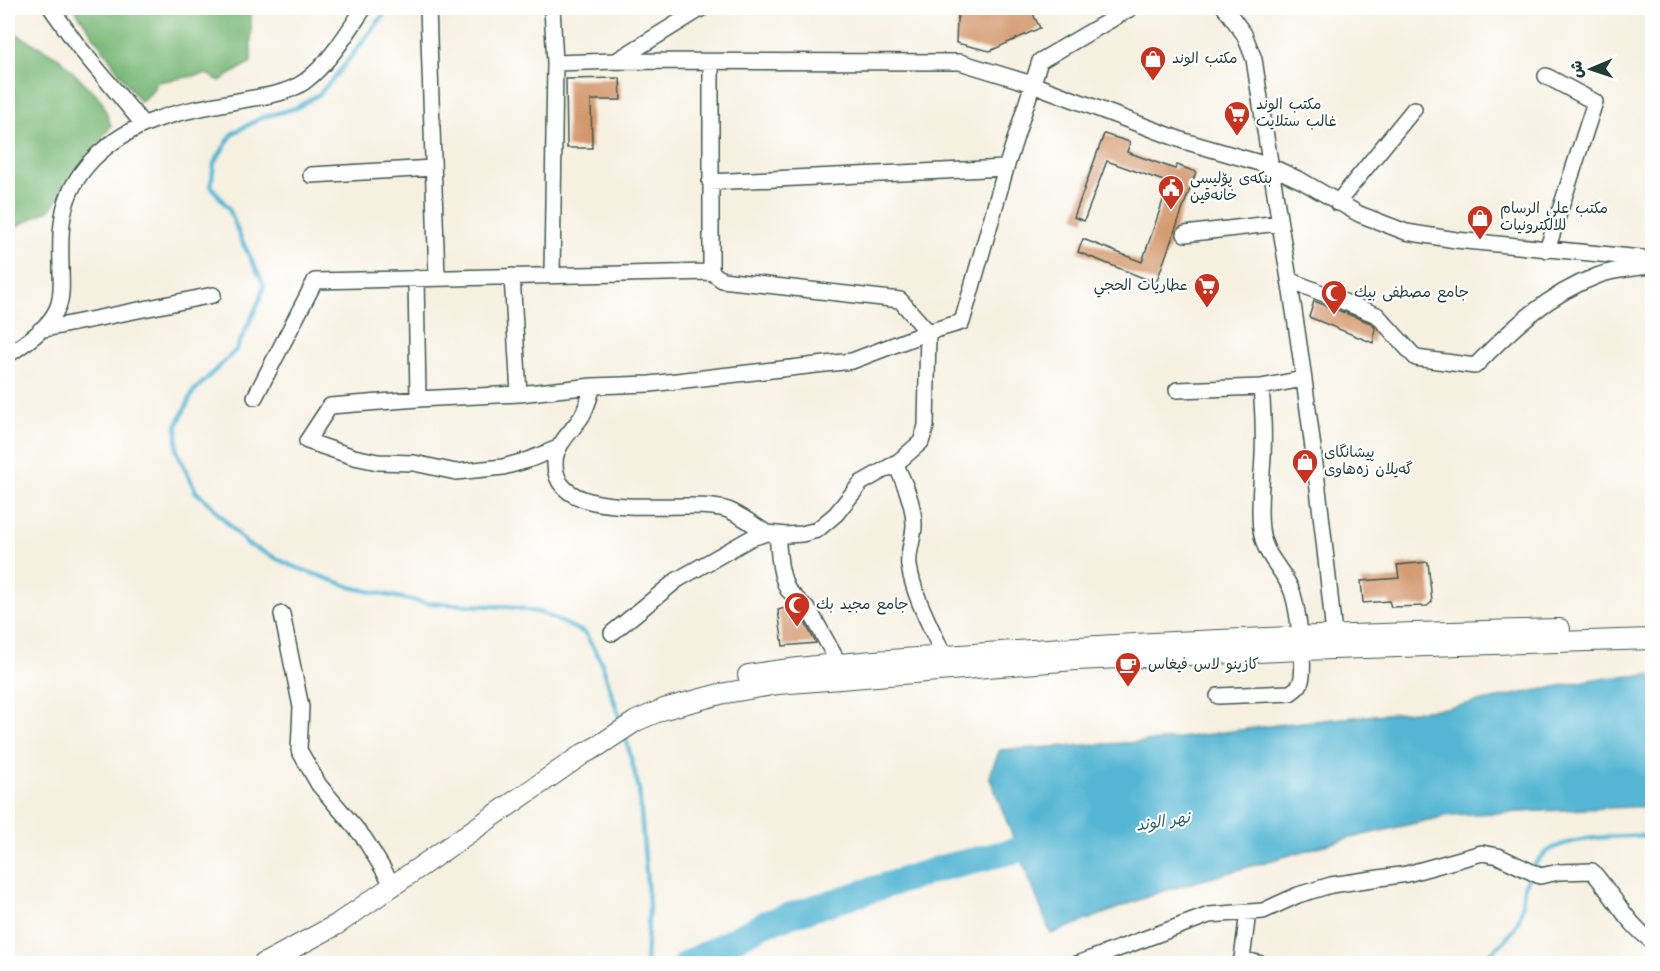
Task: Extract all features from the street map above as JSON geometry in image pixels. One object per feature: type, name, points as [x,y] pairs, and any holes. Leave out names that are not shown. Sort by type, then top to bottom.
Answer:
[{"type":"main road","points":[[1334,642],[1653,626]]},
{"type":"main road","points":[[642,712],[659,697],[717,681],[776,670],[1075,646],[1653,639]]},
{"type":"main road","points":[[263,963],[319,935],[394,887],[583,754],[594,739],[610,732],[623,715],[664,710],[720,694],[788,683],[1300,643]]},
{"type":"street","points":[[51,8],[78,46],[143,124]]},
{"type":"street","points":[[8,355],[40,330],[52,318],[58,307],[62,279],[62,212],[72,187],[93,159],[153,119],[263,97],[294,88],[315,72],[342,40],[364,8]]},
{"type":"street","points":[[428,8],[437,278]]},
{"type":"street","points":[[552,8],[555,63],[552,275]]},
{"type":"street","points":[[616,61],[702,8]]},
{"type":"street","points":[[558,448],[502,467],[456,472],[414,463],[378,462],[307,441],[330,406],[519,394],[593,386],[650,384],[852,361],[928,332],[962,322],[1006,168],[1040,61],[1131,8]]},
{"type":"street","points":[[1225,8],[1244,34],[1254,59],[1303,379],[1322,519],[1334,642]]},
{"type":"street","points":[[555,63],[616,61],[960,62],[1032,84],[1156,131],[1270,166],[1302,181],[1337,203],[1382,224],[1406,232],[1547,250],[1653,259]]},
{"type":"street","points":[[711,62],[711,272]]},
{"type":"street","points":[[1546,76],[1595,102],[1547,250]]},
{"type":"street","points":[[1337,203],[1414,109]]},
{"type":"street","points":[[312,175],[433,168]]},
{"type":"street","points":[[710,182],[1006,168]]},
{"type":"street","points":[[1185,234],[1278,223]]},
{"type":"street","points":[[1289,280],[1377,315],[1416,358],[1475,366],[1508,332],[1549,300],[1573,286],[1599,275],[1653,266]]},
{"type":"street","points":[[255,397],[315,281],[711,272],[722,280],[900,300],[928,332],[925,434],[921,442],[895,463],[861,483],[836,514],[817,530],[802,534],[772,534],[751,538],[677,580],[612,633]]},
{"type":"street","points":[[512,276],[519,394]]},
{"type":"street","points":[[416,278],[418,399]]},
{"type":"street","points":[[40,330],[213,295]]},
{"type":"street","points":[[1177,390],[1261,387],[1303,379]]},
{"type":"street","points":[[593,386],[583,413],[558,448],[555,463],[558,478],[568,492],[587,501],[604,505],[686,506],[728,510],[772,534],[785,585],[811,613],[839,664]]},
{"type":"street","points":[[1218,696],[1290,693],[1301,683],[1300,643],[1293,594],[1283,574],[1268,555],[1259,517],[1263,452],[1261,387]]},
{"type":"street","points":[[895,463],[905,484],[914,519],[909,556],[911,574],[921,606],[944,656]]},
{"type":"street","points":[[282,615],[301,707],[299,750],[319,785],[364,838],[394,887]]},
{"type":"street","points":[[1077,963],[1209,915],[1263,911],[1298,895],[1331,885],[1407,873],[1482,853],[1498,856],[1540,876],[1559,872],[1592,871],[1608,888],[1624,916],[1653,941]]},
{"type":"street","points":[[1248,912],[1241,961],[1261,963]]},
{"type":"green space","points":[[74,8],[251,8],[251,62],[220,81],[206,74],[157,82],[151,93],[140,102]]},
{"type":"green space","points":[[8,29],[59,58],[102,101],[111,126],[51,209],[8,231]]},
{"type":"water","points":[[1652,675],[1652,806],[1451,815],[1346,839],[1157,893],[1051,934],[989,776],[1000,750],[1158,741],[1284,724],[1446,708],[1601,678]]},
{"type":"building","points":[[960,8],[1030,8],[1040,28],[990,51],[956,43]]},
{"type":"building","points":[[620,78],[621,100],[591,100],[592,148],[567,148],[566,79]]},
{"type":"building","name":"بنکەی پۆلیسی خانەقین","points":[[1104,134],[1130,142],[1127,152],[1175,169],[1177,165],[1196,172],[1156,283],[1078,252],[1083,239],[1142,262],[1169,183],[1107,161],[1084,221],[1074,217]]},
{"type":"building","name":"جامع مصطفى بيك","points":[[1314,301],[1371,323],[1375,328],[1373,343],[1309,317]]},
{"type":"building","points":[[1428,562],[1432,602],[1427,606],[1391,607],[1389,601],[1363,603],[1361,581],[1399,578],[1397,565]]},
{"type":"building","name":"جامع مجيد بك","points":[[791,606],[803,619],[816,643],[783,646],[778,610]]},
{"type":"waterway","points":[[389,8],[319,94],[296,108],[263,117],[233,133],[214,163],[211,186],[229,209],[264,285],[259,302],[236,350],[193,392],[177,425],[177,451],[196,492],[247,544],[292,566],[354,588],[425,603],[512,607],[542,613],[585,633],[601,661],[622,725]]},
{"type":"waterway","points":[[625,735],[639,789],[649,906],[646,964]]},
{"type":"waterway","points":[[1475,964],[1496,948],[1514,929],[1521,913],[1523,892],[1530,872],[1544,854],[1566,843],[1581,840],[1652,836]]},
{"type":"waterway","name":"نهر الوند","points":[[686,964],[766,923],[945,867],[1053,842]]},
{"type":"place","name":"مكتب الوند","points":[[1153,82]]},
{"type":"place","name":"مكتب الوند غالب ستلايت","points":[[1237,137]]},
{"type":"place","name":"بنکەی پۆلیسی خانەقین","points":[[1171,211]]},
{"type":"place","name":"مكتب علي الرسام للالكترونيات","points":[[1480,241]]},
{"type":"place","name":"عطاريات الحجي","points":[[1207,309]]},
{"type":"place","name":"جامع مصطفى بيك","points":[[1334,316]]},
{"type":"place","name":"پیشانگای گەیلان زەهاوی","points":[[1305,485]]},
{"type":"place","name":"جامع مجيد بك","points":[[797,628]]},
{"type":"place","name":"كازينو لاس فيغاس","points":[[1128,688]]}]
